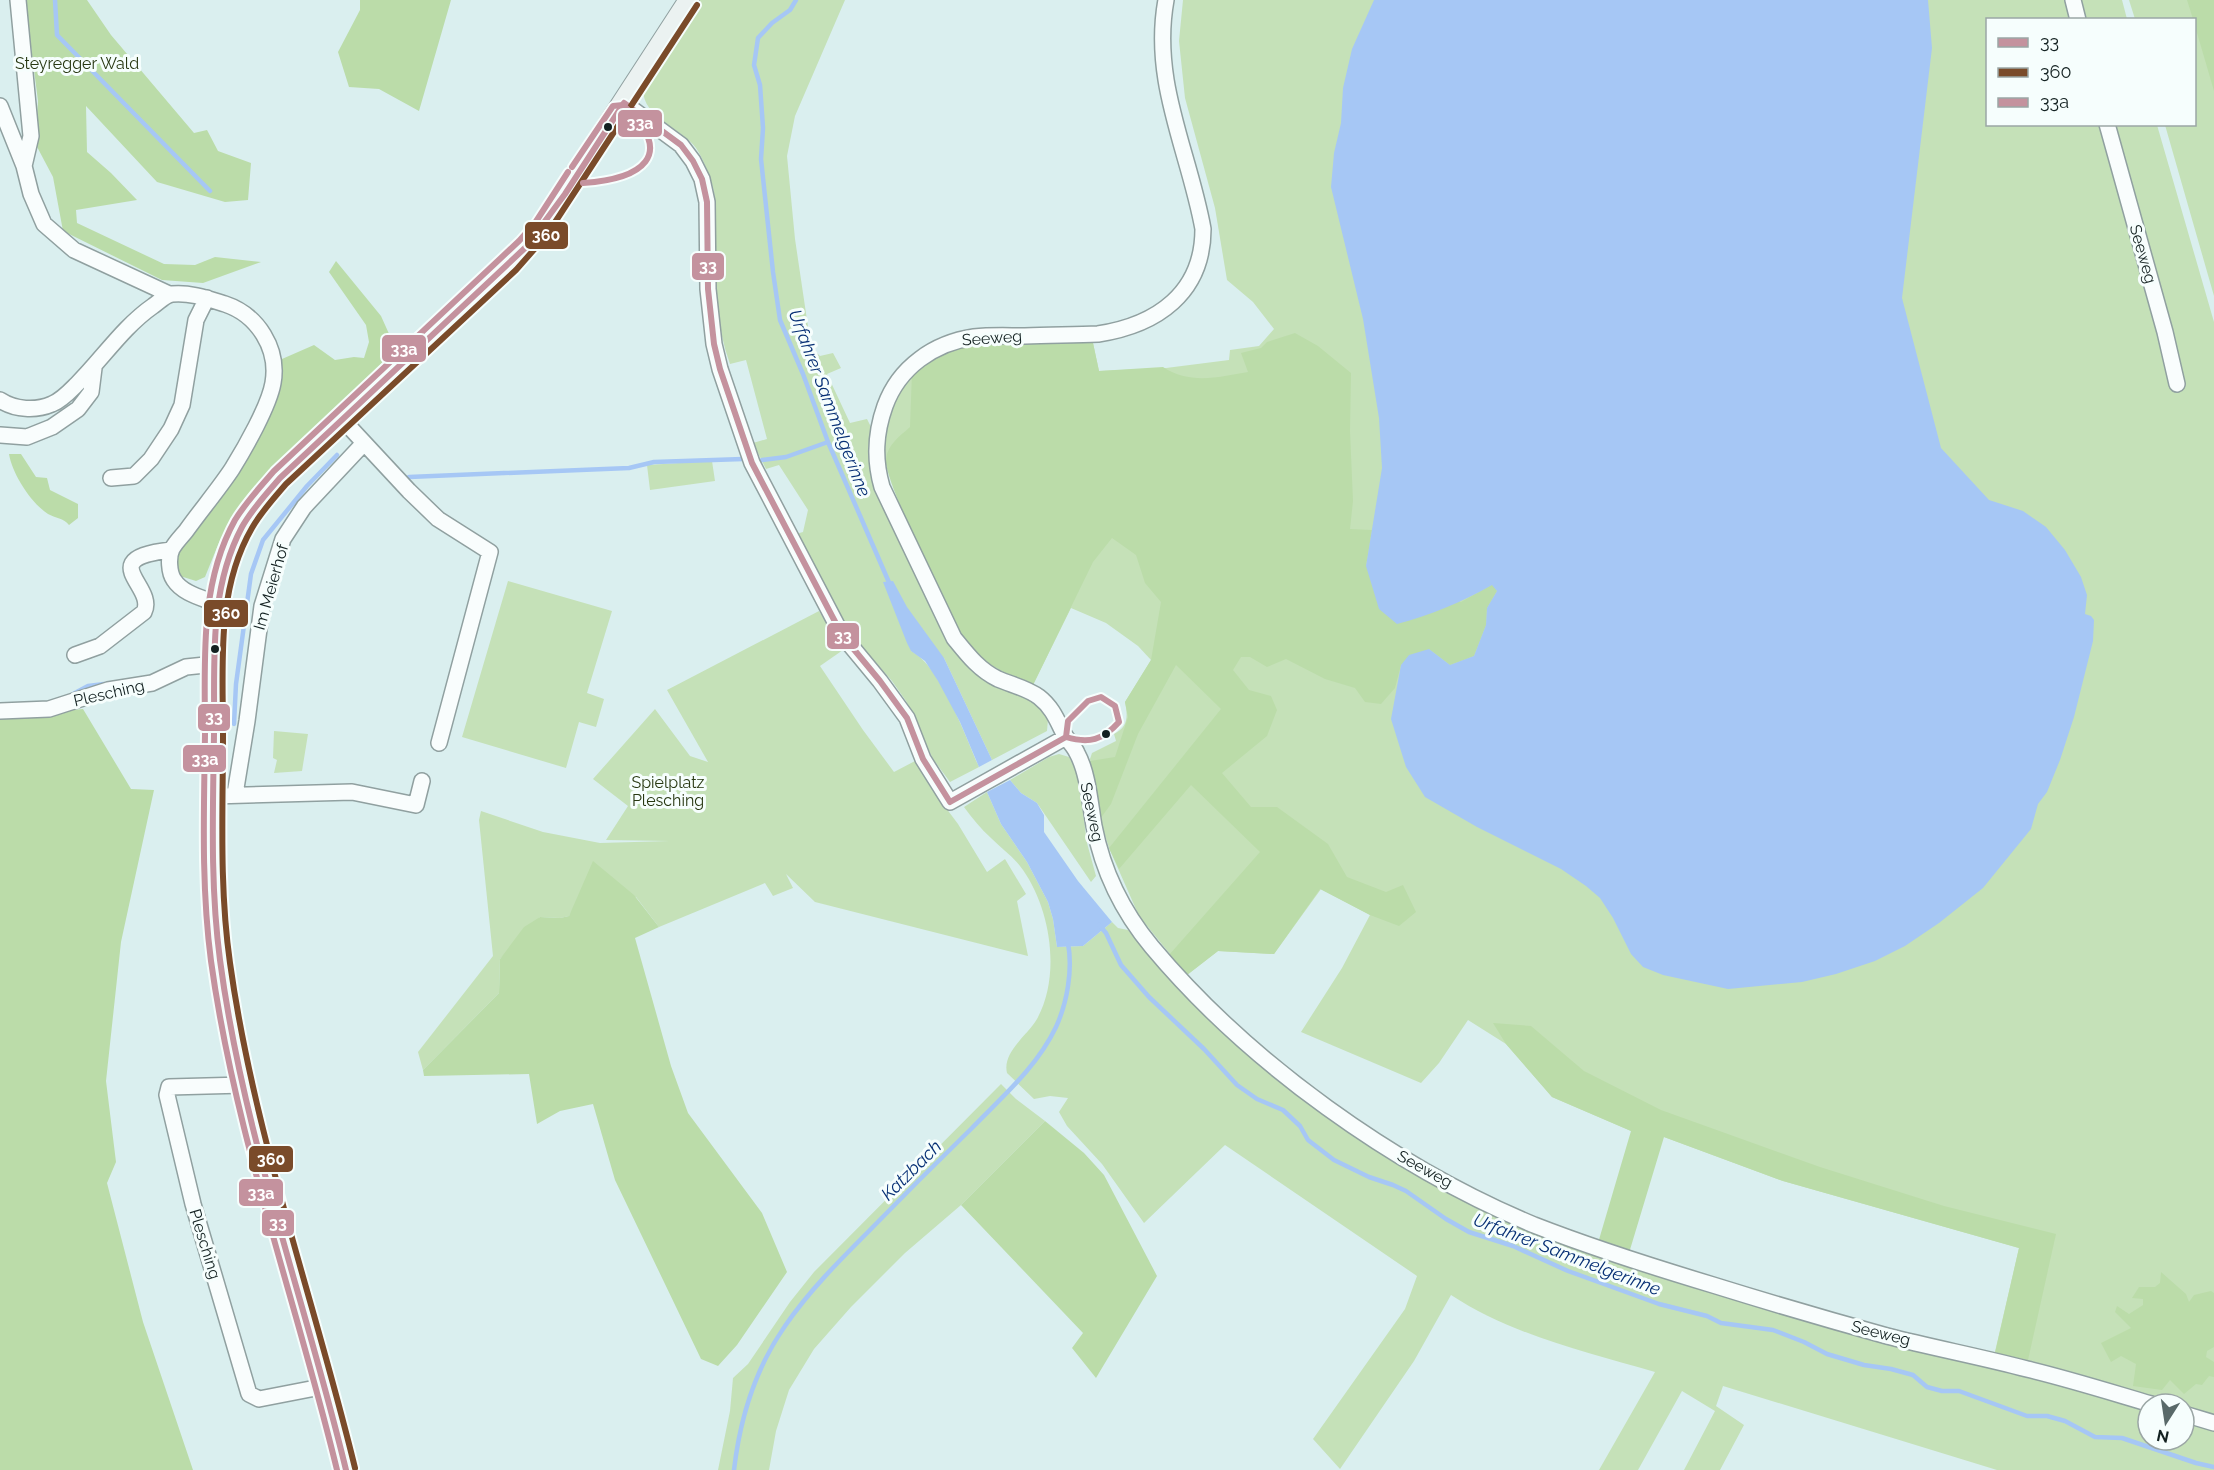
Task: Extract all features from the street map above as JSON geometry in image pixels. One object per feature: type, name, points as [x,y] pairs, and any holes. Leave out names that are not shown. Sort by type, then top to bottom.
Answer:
[{"type":"main road","points":[[346,1470],[326,1386],[244,1085],[219,952],[213,874],[217,604],[231,552],[242,526],[257,504],[280,478],[526,248],[565,194],[689,0]]},
{"type":"street","points":[[18,0],[31,136],[24,166]]},
{"type":"street","name":"Seeweg","points":[[1166,0],[1162,38],[1167,85],[1174,123],[1203,229],[1200,260],[1195,274],[1168,307],[1151,319],[1118,331],[1098,334],[976,337],[955,341],[924,355],[905,371],[894,386],[881,416],[876,441],[876,460],[882,487],[954,638],[985,672],[1042,699],[1051,709],[1066,737],[1080,756],[1097,841],[1113,887],[1126,912],[1154,948],[1229,1027],[1274,1066],[1326,1106],[1398,1155],[1474,1197],[1532,1223],[1607,1251],[1850,1325],[2032,1370],[2136,1400]]},
{"type":"street","points":[[2073,0],[2078,18]]},
{"type":"street","points":[[624,103],[681,145],[693,161],[702,179],[707,202],[708,289],[714,344],[720,369],[752,464],[842,635],[907,718],[923,759],[950,801],[1066,737]]},
{"type":"street","points":[[0,106],[44,224],[60,239],[90,259],[169,294],[207,298],[236,308],[255,322],[266,336],[274,365],[273,383],[266,404],[237,461],[171,550],[170,564],[174,580],[188,592],[217,604]]},
{"type":"street","name":"Seeweg","points":[[2108,126],[2165,332],[2177,384]]},
{"type":"street","points":[[0,400],[8,406],[20,408],[40,408],[54,403],[94,368],[140,315],[169,294]]},
{"type":"street","points":[[111,478],[134,476],[151,459],[171,429],[182,405],[196,320],[207,298]]},
{"type":"street","points":[[0,435],[27,437],[52,428],[78,409],[91,392],[94,368]]},
{"type":"street","points":[[342,419],[438,519],[490,552],[439,743]]},
{"type":"street","name":"Im Meierhof","points":[[235,794],[262,606],[283,539],[304,507],[364,443]]},
{"type":"street","points":[[75,655],[100,646],[144,612],[147,606],[146,599],[131,575],[132,564],[141,555],[171,550]]},
{"type":"street","name":"Plesching","points":[[0,711],[49,709],[108,690],[152,683],[186,667],[215,664]]},
{"type":"street","points":[[213,796],[352,792],[416,805],[422,781]]},
{"type":"street","name":"Plesching","points":[[244,1085],[169,1087],[167,1095],[193,1204],[249,1394],[259,1399],[326,1386]]},
{"type":"street","points":[[2196,1418],[2214,1423]]},
{"type":"green space","name":"Steyregger Wald","points":[[25,0],[87,0],[111,35],[194,133],[207,130],[218,151],[251,163],[248,200],[225,202],[157,182],[86,106],[87,152],[137,200],[76,210],[77,223],[164,264],[195,265],[215,257],[261,262],[203,283],[162,280],[63,231],[53,177],[35,143],[38,101]]},
{"type":"green space","points":[[360,0],[451,0],[419,111],[379,89],[349,87],[338,52],[360,10]]},
{"type":"green space","points":[[700,0],[845,0],[795,116],[787,156],[795,239],[811,347],[820,356],[833,353],[841,368],[827,374],[850,423],[867,419],[871,427],[868,452],[873,481],[956,648],[1042,706],[1048,719],[1047,731],[992,760],[944,658],[911,651],[922,659],[942,686],[979,767],[950,782],[933,759],[906,701],[892,681],[848,631],[796,534],[803,532],[808,510],[779,465],[766,469],[753,443],[767,439],[746,360],[730,364],[718,315],[713,187],[705,164],[696,148],[655,115],[644,98],[643,88]]},
{"type":"green space","points":[[1183,0],[2122,0],[2127,18],[1986,18],[1986,126],[2157,126],[2214,322],[2214,1416],[2196,1411],[2196,1392],[2136,1392],[2136,1394],[1994,1356],[2019,1248],[1783,1181],[1664,1137],[1631,1131],[1552,1097],[1506,1044],[1468,1020],[1439,1063],[1421,1083],[1301,1032],[1342,968],[1370,915],[1321,889],[1274,954],[1218,951],[1187,975],[1139,916],[1109,848],[1100,819],[1090,759],[1092,753],[1116,741],[1114,734],[1122,728],[1126,721],[1125,702],[1151,660],[1138,646],[1106,623],[1071,608],[1033,685],[967,646],[893,485],[885,461],[885,436],[889,411],[912,372],[1093,343],[1099,371],[1166,368],[1229,360],[1230,350],[1259,346],[1274,329],[1253,302],[1227,280],[1215,208],[1185,98],[1179,41]]},
{"type":"green space","points":[[2129,0],[2214,0],[2214,296],[2165,126],[2196,126],[2196,18],[2135,18]]},
{"type":"green space","points":[[2187,0],[2214,0],[2214,91],[2196,29],[2196,18],[2193,18]]},
{"type":"green space","points":[[336,261],[381,316],[390,336],[384,361],[247,498],[220,540],[205,577],[196,581],[180,576],[176,562],[184,540],[277,393],[282,359],[314,345],[335,360],[364,358],[369,342],[366,325],[329,272]]},
{"type":"green space","points":[[1295,333],[1318,346],[1351,373],[1350,431],[1353,501],[1350,529],[1372,530],[1366,566],[1461,602],[1493,584],[1497,591],[1487,608],[1486,625],[1474,656],[1450,665],[1429,649],[1401,665],[1395,688],[1381,704],[1365,702],[1355,688],[1325,679],[1286,659],[1267,667],[1250,657],[1241,657],[1233,670],[1249,690],[1271,696],[1277,710],[1267,736],[1222,773],[1251,807],[1277,807],[1328,844],[1347,877],[1386,892],[1403,885],[1416,912],[1399,926],[1370,915],[1320,889],[1274,954],[1218,951],[1187,975],[1169,955],[1260,852],[1191,785],[1119,869],[1109,848],[1221,709],[1176,665],[1138,734],[1111,804],[1100,819],[1090,761],[1115,757],[1128,717],[1125,702],[1151,660],[1161,602],[1145,583],[1136,555],[1112,538],[1093,562],[1033,685],[998,669],[967,646],[895,493],[886,459],[892,445],[910,427],[912,372],[936,355],[967,344],[1086,338],[1093,343],[1099,371],[1163,367],[1184,376],[1205,378],[1248,372],[1241,353],[1261,348],[1267,342]]},
{"type":"green space","points":[[9,454],[21,454],[36,477],[47,478],[50,490],[78,504],[78,518],[69,525],[41,509],[23,487]]},
{"type":"green space","points":[[712,461],[715,481],[650,490],[647,465]]},
{"type":"green space","points":[[508,581],[612,611],[587,693],[604,699],[596,727],[579,722],[566,768],[462,737]]},
{"type":"green space","name":"Spielplatz Plesching","points":[[819,611],[843,650],[820,666],[894,772],[915,761],[987,872],[1005,859],[1026,894],[1017,901],[1028,956],[815,902],[786,874],[793,888],[773,896],[765,883],[659,927],[636,897],[577,902],[569,916],[540,917],[500,959],[499,993],[423,1070],[418,1052],[493,956],[479,820],[481,811],[543,832],[600,843],[669,841],[606,840],[628,806],[593,779],[655,709],[690,756],[708,762],[667,690]]},
{"type":"green space","points":[[83,709],[131,789],[154,790],[121,942],[106,1081],[116,1162],[107,1183],[143,1322],[193,1470],[0,1470],[0,718]]},
{"type":"green space","points":[[274,731],[308,734],[302,771],[274,773],[277,760],[273,758]]},
{"type":"green space","points":[[1059,754],[1069,757],[1078,774],[1087,843],[1096,876],[1091,882],[1037,803],[1021,793],[1010,780],[1049,757]]},
{"type":"green space","points":[[987,792],[1001,824],[1027,862],[1048,902],[1057,947],[1083,946],[1112,922],[1118,928],[1128,930],[1150,954],[1281,1079],[1513,1222],[2136,1406],[2136,1452],[2196,1452],[2196,1424],[2214,1429],[2214,1470],[1997,1470],[1723,1386],[1716,1406],[1744,1425],[1720,1470],[1684,1470],[1715,1411],[1682,1391],[1638,1470],[1599,1470],[1655,1372],[1524,1332],[1474,1309],[1451,1295],[1414,1361],[1340,1469],[1313,1439],[1405,1309],[1417,1276],[1225,1145],[1144,1223],[1102,1164],[1067,1126],[1059,1112],[1068,1098],[1050,1096],[1034,1099],[1007,1073],[1008,1058],[1016,1044],[1037,1019],[1044,1002],[1049,983],[1050,943],[1040,904],[1023,870],[984,831],[964,807]]},
{"type":"green space","points":[[593,861],[634,895],[659,927],[635,938],[671,1066],[688,1113],[762,1213],[787,1272],[737,1345],[718,1366],[701,1359],[615,1180],[593,1104],[560,1111],[537,1124],[529,1074],[424,1076],[423,1070],[499,993],[500,959],[524,927],[540,917],[569,916]]},
{"type":"green space","points":[[1493,1023],[1531,1026],[1584,1071],[1661,1110],[1820,1167],[1944,1206],[2056,1234],[2028,1360],[1995,1353],[2019,1248],[1783,1181],[1664,1137],[1629,1253],[1598,1243],[1631,1131],[1552,1097],[1506,1044]]},
{"type":"green space","points":[[1001,1084],[1016,1099],[1045,1121],[961,1205],[905,1253],[851,1307],[814,1349],[789,1390],[776,1431],[769,1470],[718,1470],[730,1411],[733,1378],[748,1364],[790,1302],[814,1272]]},
{"type":"green space","points":[[1045,1121],[1084,1153],[1104,1175],[1157,1276],[1096,1378],[1072,1348],[1083,1333],[961,1205]]},
{"type":"green space","points":[[2161,1272],[2186,1294],[2189,1302],[2194,1295],[2211,1291],[2214,1293],[2214,1347],[2207,1351],[2206,1357],[2214,1362],[2214,1377],[2209,1376],[2202,1385],[2196,1384],[2186,1392],[2182,1392],[2170,1380],[2162,1390],[2133,1386],[2136,1364],[2121,1356],[2111,1362],[2101,1343],[2131,1328],[2115,1312],[2117,1306],[2129,1314],[2143,1305],[2143,1299],[2132,1298],[2139,1287],[2155,1287],[2160,1283]]},
{"type":"water","points":[[1374,0],[1928,0],[1932,48],[1902,298],[1941,448],[1989,500],[2023,511],[2046,527],[2065,550],[2081,577],[2087,595],[2085,614],[2094,620],[2093,641],[2074,717],[2047,792],[2038,804],[2031,829],[1983,888],[1939,923],[1905,946],[1875,961],[1802,982],[1728,989],[1663,975],[1643,967],[1631,954],[1600,898],[1586,886],[1561,869],[1477,827],[1425,797],[1406,767],[1391,719],[1401,665],[1409,655],[1429,649],[1450,665],[1474,656],[1486,625],[1487,608],[1497,591],[1492,585],[1446,608],[1397,624],[1379,609],[1366,566],[1382,468],[1379,418],[1363,319],[1331,187],[1334,153],[1341,123],[1343,88],[1352,49]]},
{"type":"water","points":[[893,581],[907,607],[944,658],[992,760],[979,767],[960,722],[938,681],[925,661],[911,651],[907,643],[883,582]]},
{"type":"water","points":[[1010,780],[1021,793],[1037,803],[1044,815],[1044,832],[1078,881],[1112,922],[1083,946],[1057,947],[1048,902],[1027,862],[1001,824],[987,792]]},
{"type":"waterway","points":[[55,0],[57,35],[210,191]]},
{"type":"waterway","name":"Urfahrer Sammelgerinne","points":[[796,0],[790,10],[772,23],[758,38],[754,65],[760,85],[763,128],[761,159],[780,320],[828,442],[891,587]]},
{"type":"waterway","points":[[762,460],[786,457],[828,442]]},
{"type":"waterway","points":[[234,724],[236,684],[251,574],[263,540],[307,486],[337,455]]},
{"type":"waterway","points":[[409,477],[629,468],[654,462],[743,459]]},
{"type":"waterway","points":[[73,694],[88,686],[104,684]]},
{"type":"waterway","name":"Urfahrer Sammelgerinne","points":[[1099,925],[1106,933],[1121,965],[1149,997],[1204,1049],[1237,1085],[1257,1099],[1283,1110],[1300,1126],[1308,1140],[1334,1160],[1406,1191],[1469,1232],[1513,1246],[1568,1271],[1659,1304],[1707,1316],[1721,1323],[1773,1330],[1827,1354],[1864,1365],[1913,1375],[1927,1387],[1942,1391],[1959,1391],[2027,1416],[2047,1416],[2065,1421],[2095,1437],[2122,1438],[2214,1467]]},
{"type":"waterway","name":"Katzbach","points":[[734,1470],[740,1432],[750,1395],[774,1342],[794,1313],[836,1265],[1018,1081],[1048,1042],[1060,1018],[1066,997],[1070,964],[1068,943]]},
{"type":"transit line","name":"360","points":[[355,1468],[269,1154],[254,1091],[230,963],[224,905],[222,848],[222,681],[224,628],[232,577],[240,552],[252,528],[286,484],[516,270],[546,236],[697,5]]},
{"type":"transit line","name":"33","points":[[624,103],[681,145],[693,161],[702,179],[707,202],[708,289],[714,344],[720,369],[752,463],[842,635],[907,718],[923,759],[950,802]]},
{"type":"transit line","name":"33","points":[[346,1470],[259,1153],[230,1025],[220,960],[213,876],[214,655],[218,602],[223,576],[242,527],[265,495],[280,478],[526,247],[565,194],[624,103]]},
{"type":"transit line","name":"33a","points":[[572,167],[613,106],[623,105],[639,123],[648,138],[650,151],[645,162],[636,170],[621,176],[604,181],[583,183]]},
{"type":"transit line","name":"33a","points":[[337,1470],[235,1090],[211,961],[204,848],[205,652],[210,597],[223,545],[235,520],[253,495],[274,471],[519,241],[535,223],[568,172]]},
{"type":"transit line","name":"33","points":[[1101,697],[1115,706],[1119,722],[1107,733],[1095,739],[1082,740],[1066,737],[1068,721],[1088,701],[1101,697]]},
{"type":"transit line","name":"33","points":[[950,802],[1066,737]]}]
